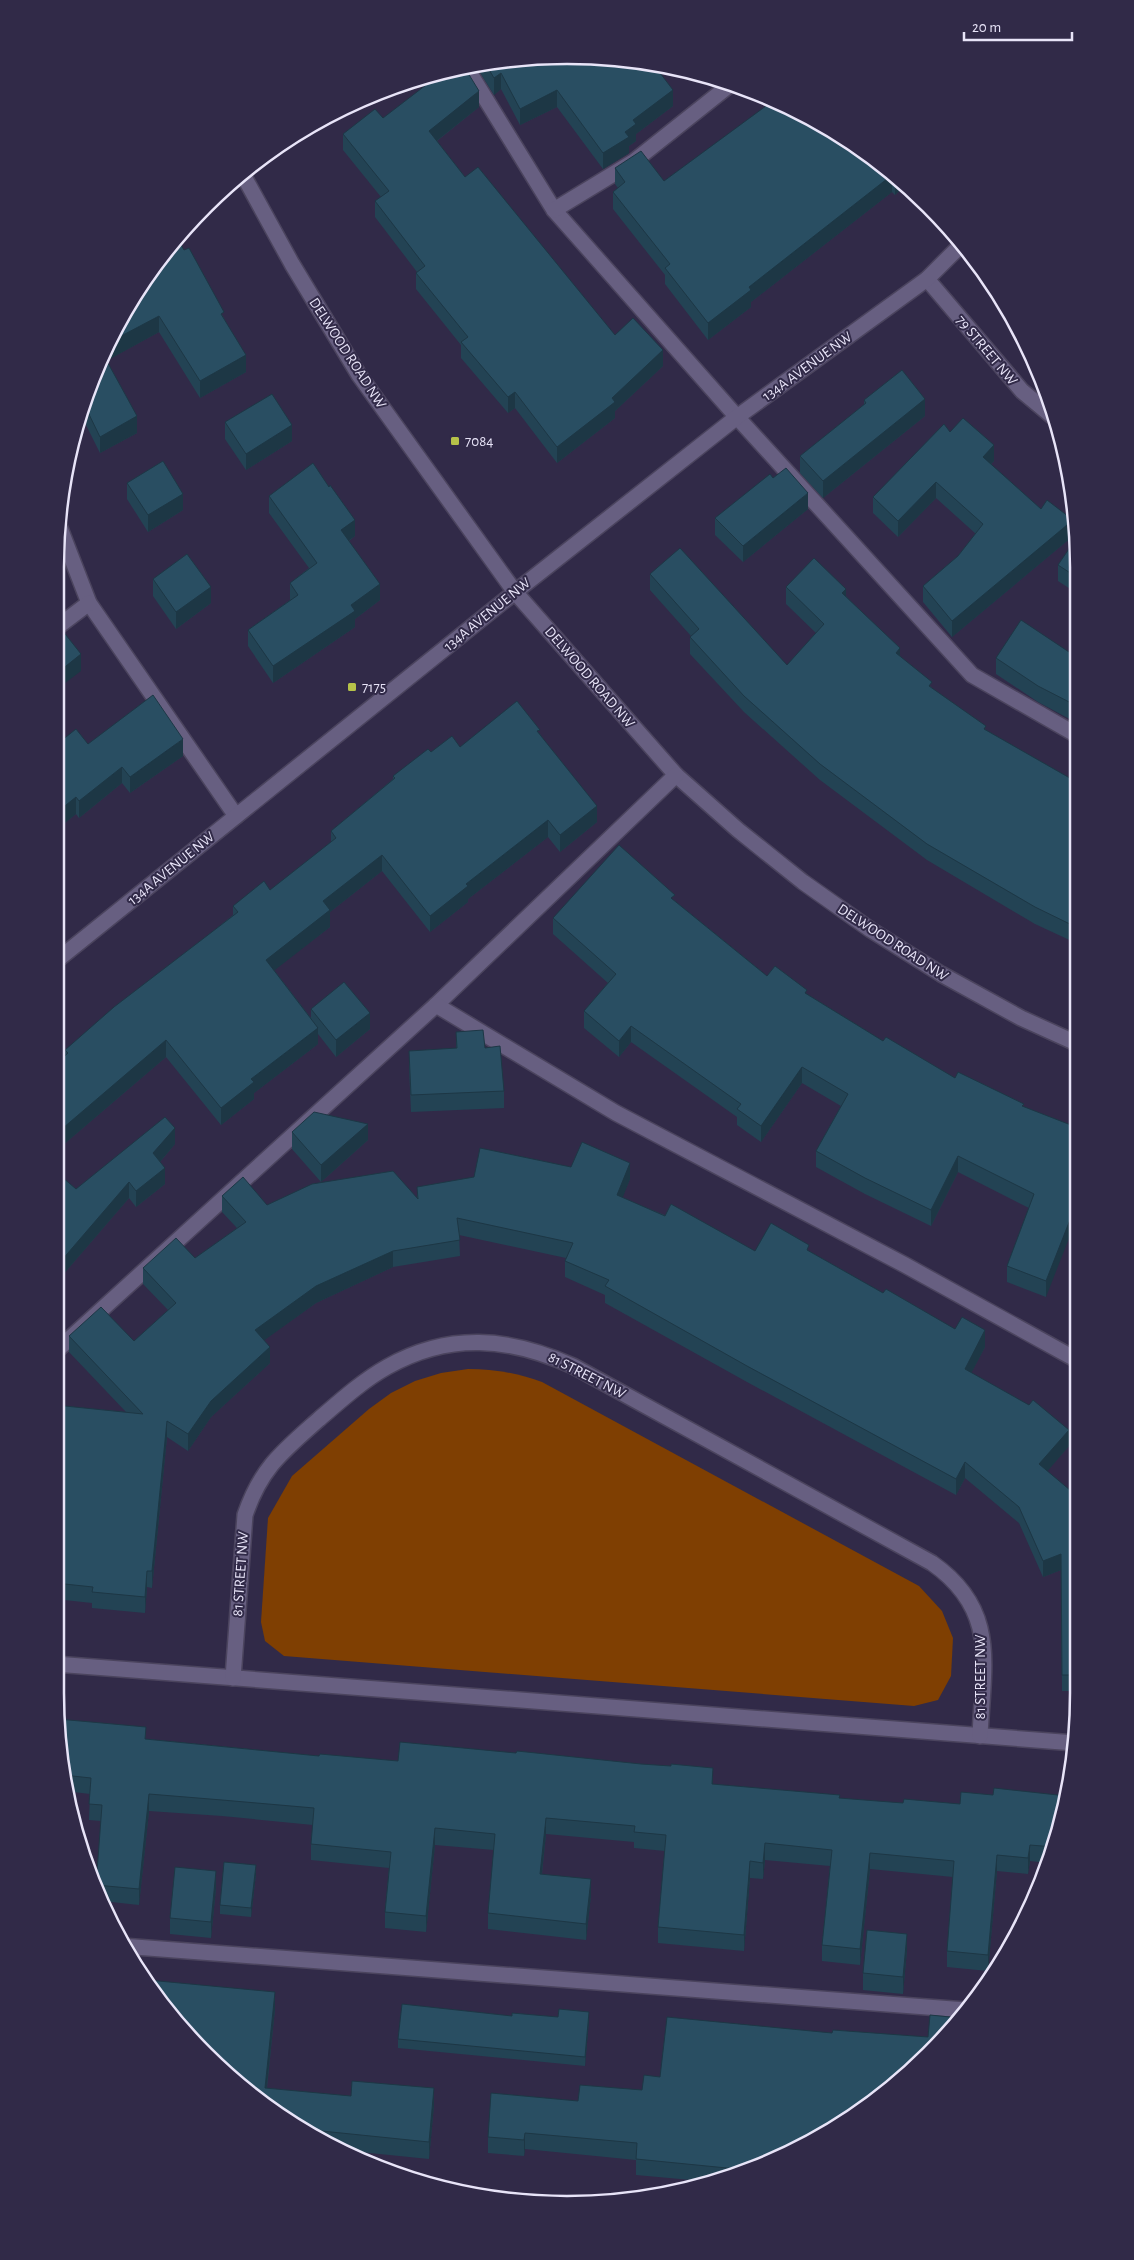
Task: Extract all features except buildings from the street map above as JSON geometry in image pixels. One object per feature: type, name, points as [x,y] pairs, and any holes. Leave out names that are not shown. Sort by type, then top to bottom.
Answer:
[{"type":"street","points":[[470,73],[554,210],[737,417],[972,675],[1070,731]]},
{"type":"street","points":[[554,210],[633,162],[726,89]]},
{"type":"street","name":"DELWOOD ROAD NW","points":[[246,180],[292,264],[359,375],[515,592],[676,775],[738,830],[802,882],[871,930],[941,974],[1021,1018],[1070,1040]]},
{"type":"street","name":"134A AVENUE NW","points":[[64,955],[515,592],[737,417],[927,279],[957,249]]},
{"type":"street","name":"79 STREET NW","points":[[927,279],[1022,391],[1046,411]]},
{"type":"street","points":[[65,541],[89,603],[236,816]]},
{"type":"street","points":[[64,622],[89,603]]},
{"type":"street","points":[[64,1344],[436,1005],[676,775]]},
{"type":"street","points":[[436,1005],[616,1113],[905,1265],[1070,1356]]},
{"type":"street","name":"81 STREET NW","points":[[233,1678],[245,1515],[253,1492],[275,1459],[335,1406],[386,1367],[415,1354],[446,1345],[478,1342],[511,1345],[543,1352],[573,1366],[932,1563],[948,1574],[972,1604],[984,1641],[980,1736]]},
{"type":"street","name":"81 STREET NW","points":[[64,1665],[1068,1742]]},
{"type":"street","points":[[132,1947],[958,2009]]},
{"type":"shaded area","points":[[468,1369],[505,1372],[542,1382],[919,1586],[942,1611],[953,1638],[951,1676],[938,1700],[914,1706],[284,1656],[265,1641],[261,1622],[268,1518],[292,1476],[369,1409],[391,1393],[415,1381],[441,1373]]},
{"type":"place","name":"7084","points":[[455,441]]},
{"type":"place","name":"7175","points":[[352,687]]}]
